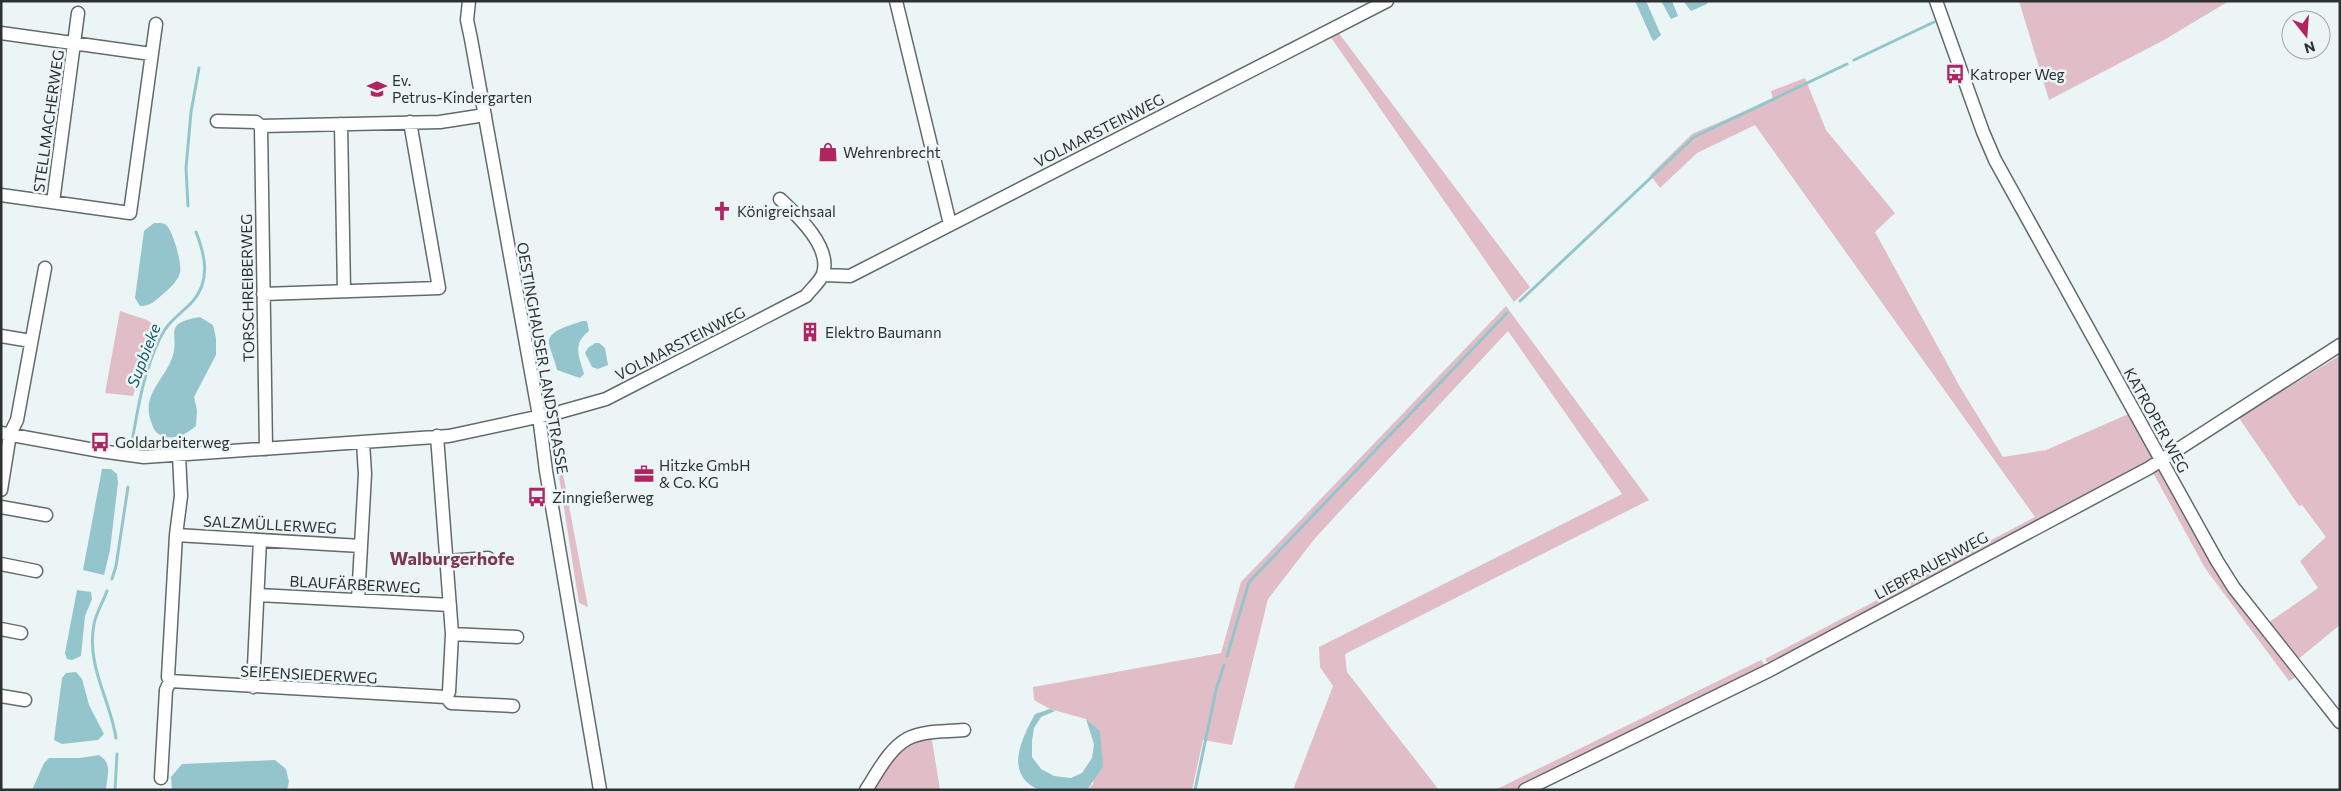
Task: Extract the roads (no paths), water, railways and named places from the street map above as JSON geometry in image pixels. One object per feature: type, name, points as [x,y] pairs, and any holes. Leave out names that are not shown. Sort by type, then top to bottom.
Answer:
[{"type":"street","name":"OESTINGHAUSER LANDSTRASSE","points":[[459,1],[468,20]]},
{"type":"street","name":"OESTINGHAUSER LANDSTRASSE","points":[[469,1],[468,20],[515,291],[539,416],[546,471],[600,790]]},
{"type":"street","points":[[896,1],[950,224]]},
{"type":"street","name":"VOLMARSTEINWEG","points":[[539,416],[606,399],[806,296],[823,274],[850,276],[1387,1]]},
{"type":"street","name":"KATROPER WEG","points":[[1936,1],[1983,132],[1995,160],[2227,578],[2340,722]]},
{"type":"street","name":"STELLMACHERWEG","points":[[53,202],[78,13]]},
{"type":"street","points":[[1,195],[130,213],[156,24]]},
{"type":"street","points":[[1,33],[151,54]]},
{"type":"street","points":[[217,122],[256,122],[261,126],[440,122],[485,115]]},
{"type":"street","points":[[263,294],[439,288],[410,122]]},
{"type":"street","points":[[341,124],[344,291]]},
{"type":"street","name":"TORSCHREIBERWEG","points":[[261,126],[266,449]]},
{"type":"street","points":[[780,199],[805,222],[823,254],[823,274]]},
{"type":"street","points":[[1,490],[6,434],[17,420],[45,268]]},
{"type":"street","points":[[1,336],[31,341]]},
{"type":"street","name":"LIEBFRAUENWEG","points":[[1525,790],[1770,670],[2140,473],[2340,345]]},
{"type":"street","points":[[6,434],[132,456],[179,455],[437,436],[539,416]]},
{"type":"street","points":[[437,436],[452,634],[449,692],[446,697]]},
{"type":"street","points":[[358,600],[365,474],[363,442]]},
{"type":"street","points":[[161,778],[166,690],[170,681],[168,677],[176,535],[181,496],[179,455]]},
{"type":"street","points":[[1,507],[46,515]]},
{"type":"street","name":"SALZMÜLLERWEG","points":[[176,535],[361,546]]},
{"type":"street","points":[[253,688],[260,540]]},
{"type":"street","points":[[447,561],[488,558]]},
{"type":"street","points":[[1,564],[36,571]]},
{"type":"street","name":"BLAUFÄRBERWEG","points":[[258,595],[450,604]]},
{"type":"street","points":[[1,630],[21,633]]},
{"type":"street","points":[[452,634],[517,637]]},
{"type":"street","name":"SEIFENSIEDERWEG","points":[[170,681],[253,688],[446,697],[451,703],[513,706]]},
{"type":"street","points":[[1,696],[25,700]]},
{"type":"street","points":[[866,790],[896,747],[908,738],[921,734],[964,730]]},
{"type":"water","points":[[1635,1],[1646,1],[1661,35],[1654,41],[1652,39]]},
{"type":"water","points":[[1661,1],[1672,1],[1678,16],[1671,19]]},
{"type":"water","points":[[1683,1],[1708,1],[1707,4],[1691,11]]},
{"type":"water","points":[[154,223],[162,223],[168,227],[179,256],[180,273],[173,285],[155,301],[140,306],[135,298],[144,231]]},
{"type":"water","points":[[200,317],[213,325],[216,338],[216,355],[194,397],[197,410],[196,426],[182,435],[165,437],[160,435],[153,426],[149,414],[151,397],[172,358],[176,327],[180,323]]},
{"type":"water","points":[[587,321],[589,331],[580,341],[578,351],[584,374],[580,378],[557,370],[549,339],[556,332],[567,326]]},
{"type":"water","points":[[595,343],[599,343],[605,348],[608,365],[598,369],[592,367],[585,353]]},
{"type":"water","points":[[102,469],[111,469],[117,474],[118,483],[110,550],[104,575],[83,570]]},
{"type":"water","points":[[77,590],[91,592],[92,599],[85,616],[81,656],[72,660],[67,659],[65,653]]},
{"type":"water","points":[[76,672],[82,679],[89,705],[104,734],[98,740],[62,744],[54,740],[62,678],[66,673]]},
{"type":"water","points":[[1050,709],[1055,711],[1041,717],[1034,728],[1032,757],[1041,769],[1054,776],[1071,778],[1082,773],[1092,758],[1094,744],[1086,719],[1100,731],[1103,767],[1087,790],[1039,790],[1028,783],[1021,775],[1018,765],[1021,744],[1025,734],[1035,714]]},
{"type":"water","points":[[99,755],[108,766],[106,790],[32,790],[44,763],[49,758],[80,758]]},
{"type":"water","points":[[275,760],[286,769],[289,782],[287,790],[172,790],[171,777],[182,764]]},
{"type":"waterway","points":[[1854,60],[1934,22]]},
{"type":"waterway","points":[[1520,301],[1694,137],[1847,64]]},
{"type":"waterway","name":"Supbieke","points":[[188,206],[186,168],[191,112],[199,68]]},
{"type":"waterway","name":"Supbieke","points":[[132,442],[142,389],[154,350],[167,327],[193,301],[202,285],[205,267],[204,258],[196,232]]},
{"type":"waterway","points":[[1227,656],[1249,582],[1507,313]]},
{"type":"waterway","name":"Supbieke","points":[[112,579],[116,566],[128,487]]},
{"type":"waterway","name":"Supbieke","points":[[107,591],[94,624],[92,639],[96,668],[116,738]]},
{"type":"waterway","points":[[1195,790],[1216,690],[1224,665]]},
{"type":"waterway","name":"Supbieke","points":[[115,790],[117,754]]},
{"type":"place","name":"Katroper Weg","points":[[1955,74]]},
{"type":"place","name":"Ev. Petrus-Kindergarten","points":[[377,89]]},
{"type":"place","name":"Wehrenbrecht","points":[[828,152]]},
{"type":"place","name":"Königreichsaal","points":[[722,211]]},
{"type":"place","name":"Elektro Baumann","points":[[810,332]]},
{"type":"place","name":"Goldarbeiterweg","points":[[100,442]]},
{"type":"place","name":"Hitzke GmbH & Co. KG","points":[[644,474]]},
{"type":"place","name":"Zinngießerweg","points":[[537,497]]},
{"type":"district","name":"Walburgerhofe","points":[[452,558]]}]
